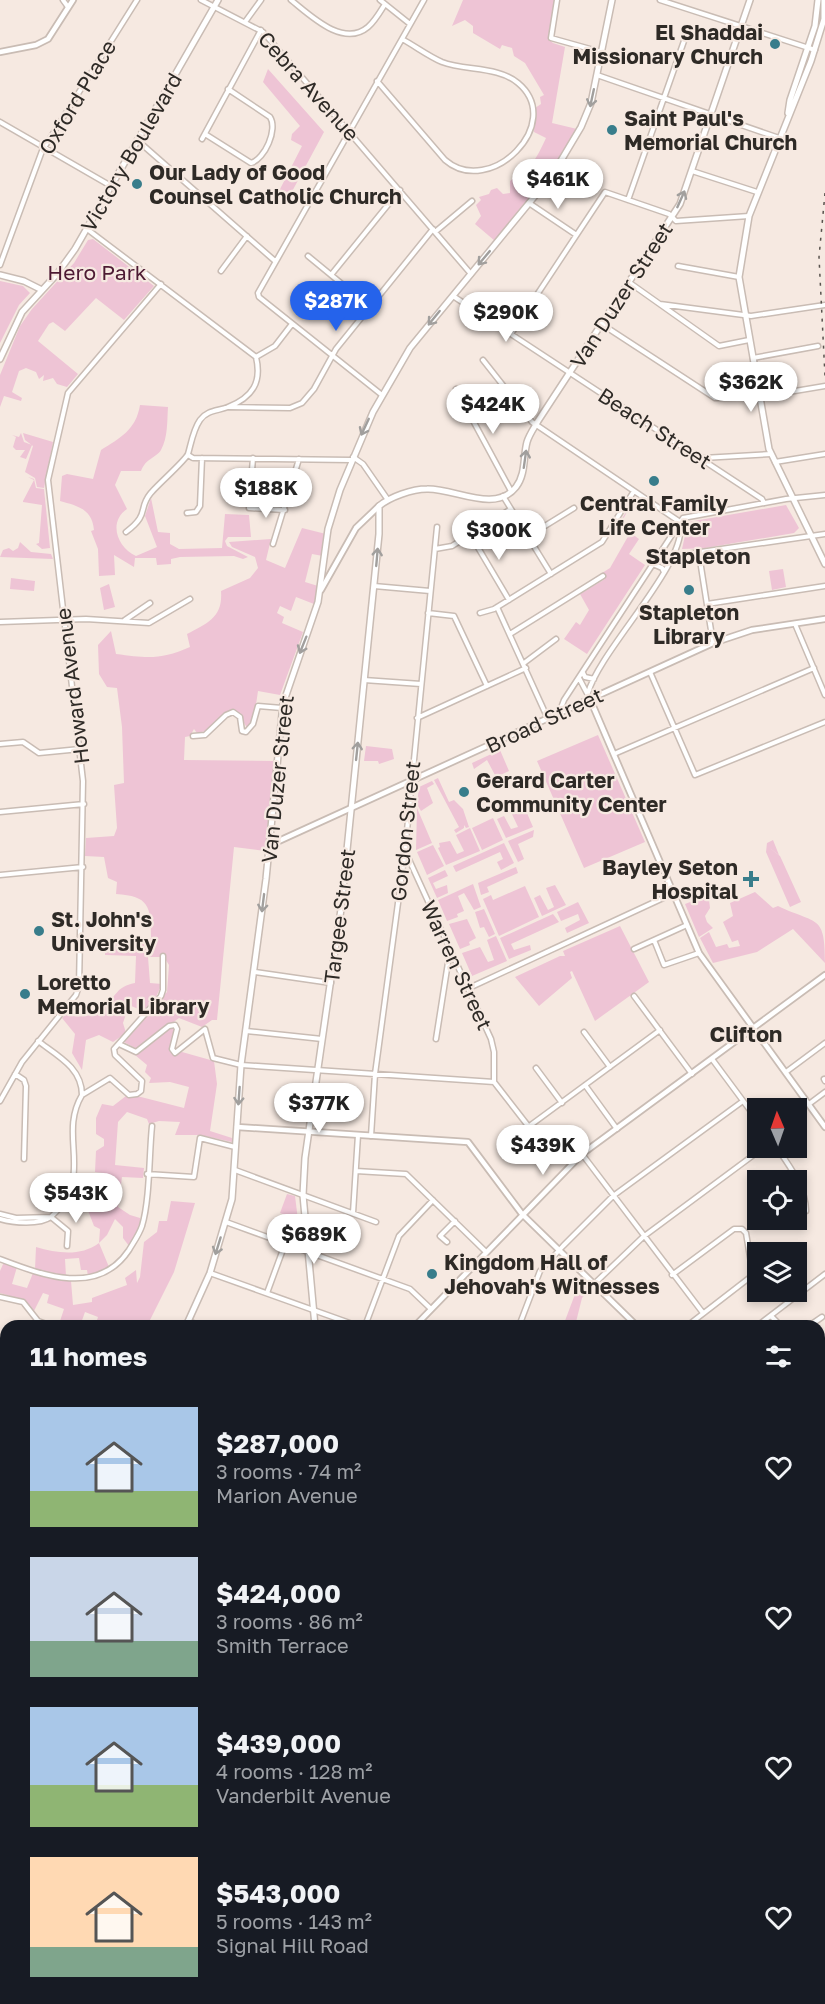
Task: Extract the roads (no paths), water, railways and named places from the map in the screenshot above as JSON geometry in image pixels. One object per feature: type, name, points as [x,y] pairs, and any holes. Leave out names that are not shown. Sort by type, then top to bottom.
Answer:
[{"type":"main road","name":"Victory Boulevard","points":[[0,359],[22,312],[67,262],[218,0]]},
{"type":"main road","points":[[321,590],[329,526],[352,458],[382,395],[413,344],[556,169],[581,128],[590,108],[612,0]]},
{"type":"main road","name":"Van Duzer Street","points":[[379,506],[388,500],[426,489],[474,498],[504,496],[511,492],[522,477],[527,442],[536,425],[672,217],[692,171],[750,0]]},
{"type":"main road","points":[[812,49],[818,0]]},
{"type":"main road","points":[[824,0],[824,19],[749,216],[739,277],[771,454],[825,564]]},
{"type":"main road","points":[[0,275],[32,284],[42,290]]},
{"type":"main road","name":"Targee Street","points":[[315,1320],[303,1195],[308,1131],[331,982],[352,809],[381,515],[379,506]]},
{"type":"main road","name":"Van Duzer Street","points":[[189,1320],[210,1272],[226,1222],[235,1170],[241,1065],[270,845],[282,708],[288,684],[310,627],[321,590]]},
{"type":"street","points":[[63,0],[68,7]]},
{"type":"street","points":[[0,52],[36,45],[48,39],[73,0]]},
{"type":"street","name":"Oxford Place","points":[[0,265],[44,147],[137,0]]},
{"type":"street","name":"Cebra Avenue","points":[[201,0],[261,30],[350,130],[471,274]]},
{"type":"street","points":[[245,22],[261,0]]},
{"type":"street","points":[[291,0],[333,30],[346,34],[356,33],[368,27],[385,4]]},
{"type":"street","points":[[380,0],[410,24]]},
{"type":"street","points":[[382,395],[259,297],[258,293],[424,0]]},
{"type":"street","points":[[557,0],[550,38],[601,52]]},
{"type":"street","points":[[660,0],[812,49]]},
{"type":"street","points":[[202,139],[261,30]]},
{"type":"street","points":[[377,81],[445,160],[458,168],[478,170],[499,165],[517,152],[527,139],[532,121],[532,109],[527,95],[518,83],[506,76],[444,63],[402,39]]},
{"type":"street","points":[[628,200],[684,40]]},
{"type":"street","points":[[597,75],[779,138]]},
{"type":"street","points":[[205,134],[254,163],[273,133],[274,123],[270,117],[228,89]]},
{"type":"street","points":[[0,122],[111,186]]},
{"type":"street","points":[[138,140],[275,261]]},
{"type":"street","points":[[692,171],[757,192]]},
{"type":"street","points":[[331,275],[400,190]]},
{"type":"street","points":[[511,334],[575,234],[605,192],[676,220],[749,216]]},
{"type":"street","points":[[126,532],[142,518],[147,497],[188,455],[188,449],[200,419],[211,411],[228,407],[290,408],[302,403],[314,389],[332,356],[434,230],[472,201]]},
{"type":"street","points":[[529,203],[575,234]]},
{"type":"street","points":[[87,229],[256,357],[260,374],[253,389],[228,407]]},
{"type":"street","points":[[221,271],[247,236]]},
{"type":"street","points":[[308,256],[371,307]]},
{"type":"street","points":[[678,266],[739,277]]},
{"type":"street","points":[[630,283],[719,346],[749,340]]},
{"type":"street","name":"Howard Avenue","points":[[0,1101],[38,1041],[78,992],[84,804],[80,749],[48,486],[68,393],[161,284]]},
{"type":"street","name":"Beach Street","points":[[453,296],[702,458],[762,499],[764,503]]},
{"type":"street","points":[[660,304],[745,316],[825,305]]},
{"type":"street","points":[[256,357],[275,346],[292,324]]},
{"type":"street","points":[[603,325],[715,398],[759,397],[825,386]]},
{"type":"street","points":[[752,358],[818,346]]},
{"type":"street","points":[[483,360],[536,425],[680,522]]},
{"type":"street","points":[[456,389],[511,492]]},
{"type":"street","points":[[702,458],[771,454]]},
{"type":"street","points":[[775,462],[825,454]]},
{"type":"street","points":[[188,455],[202,458],[253,459],[352,458],[363,464],[388,500]]},
{"type":"street","points":[[187,513],[196,512],[200,506],[202,458]]},
{"type":"street","points":[[253,459],[249,508],[285,510]]},
{"type":"street","points":[[273,544],[299,459]]},
{"type":"street","points":[[480,613],[497,607],[602,542],[634,491]]},
{"type":"street","points":[[559,714],[579,678],[655,565],[680,522],[687,516],[825,495]]},
{"type":"street","points":[[504,496],[551,574]]},
{"type":"street","name":"Van Duzer Street","points":[[321,590],[353,531],[379,506]]},
{"type":"street","points":[[527,537],[574,508]]},
{"type":"street","points":[[435,549],[452,546],[510,509]]},
{"type":"street","points":[[588,693],[594,679],[673,556],[680,522]]},
{"type":"street","name":"Gordon Street","points":[[371,1136],[375,1074],[405,851],[437,527]]},
{"type":"street","points":[[470,534],[509,600]]},
{"type":"street","points":[[673,556],[825,534]]},
{"type":"street","points":[[667,545],[673,556]]},
{"type":"street","points":[[699,554],[713,643]]},
{"type":"street","points":[[655,565],[662,568],[664,572]]},
{"type":"street","points":[[510,634],[603,576]]},
{"type":"street","points":[[374,586],[430,591]]},
{"type":"street","points":[[707,604],[825,586]]},
{"type":"street","points":[[0,622],[64,620],[155,622],[190,600]]},
{"type":"street","points":[[125,620],[150,603]]},
{"type":"street","points":[[497,607],[548,718]]},
{"type":"street","points":[[428,613],[454,616],[487,686]]},
{"type":"street","name":"Broad Street","points":[[270,845],[713,643],[752,630],[825,619]]},
{"type":"street","points":[[795,624],[825,695]]},
{"type":"street","points":[[417,718],[525,666],[556,639]]},
{"type":"street","points":[[614,754],[814,668]]},
{"type":"street","points":[[650,672],[695,775],[825,722]]},
{"type":"street","points":[[583,673],[585,677],[594,679]]},
{"type":"street","points":[[579,678],[591,699],[699,952],[825,1127]]},
{"type":"street","points":[[364,680],[420,684]]},
{"type":"street","points":[[193,736],[205,735],[226,715],[233,712],[240,717],[243,731],[246,732],[253,724],[258,706],[282,708]]},
{"type":"street","points":[[0,744],[23,742],[39,753],[80,749]]},
{"type":"street","points":[[0,812],[84,804]]},
{"type":"street","name":"Warren Street","points":[[405,851],[491,1039],[494,1052],[494,1082]]},
{"type":"street","points":[[0,875],[83,867]]},
{"type":"street","points":[[469,988],[674,893]]},
{"type":"street","points":[[634,949],[687,925]]},
{"type":"street","points":[[654,940],[664,965],[699,952]]},
{"type":"street","points":[[436,1039],[451,949]]},
{"type":"street","points":[[82,1095],[110,1078],[129,1095],[141,1091],[142,1081],[114,1053],[118,1044],[161,996],[164,990],[163,956]]},
{"type":"street","points":[[255,972],[331,982]]},
{"type":"street","points":[[421,1320],[582,1154],[825,975]]},
{"type":"street","points":[[634,996],[692,1074]]},
{"type":"street","points":[[118,1044],[136,1052],[169,1026],[175,1025],[177,1029],[172,1049],[177,1053],[205,1029],[213,1058],[241,1065],[494,1082],[529,1127]]},
{"type":"street","points":[[509,1141],[660,1030]]},
{"type":"street","points":[[246,1031],[322,1039]]},
{"type":"street","points":[[584,1032],[610,1067]]},
{"type":"street","points":[[0,1219],[51,1217],[61,1208],[71,1190],[76,1162],[73,1118],[82,1095],[82,1084],[77,1073],[38,1041]]},
{"type":"street","points":[[786,1072],[825,1043]]},
{"type":"street","points":[[712,1059],[747,1106]]},
{"type":"street","points":[[537,1068],[562,1103]]},
{"type":"street","points":[[15,1074],[24,1080],[26,1086],[24,1159]]},
{"type":"street","points":[[585,1085],[617,1129]]},
{"type":"street","points":[[809,1104],[825,1092]]},
{"type":"street","points":[[521,1320],[540,1271],[613,1196],[743,1101]]},
{"type":"street","points":[[0,1259],[48,1275],[79,1279],[91,1278],[111,1269],[124,1257],[142,1225],[152,1126]]},
{"type":"street","points":[[237,1127],[468,1142],[522,1214],[631,1320]]},
{"type":"street","points":[[353,1213],[358,1135]]},
{"type":"street","points":[[147,1174],[194,1177],[200,1138],[236,1147]]},
{"type":"street","points":[[582,1154],[703,1313]]},
{"type":"street","points":[[594,1284],[643,1237],[750,1158]]},
{"type":"street","points":[[235,1170],[376,1222]]},
{"type":"street","points":[[356,1171],[406,1174],[486,1252]]},
{"type":"street","points":[[367,1320],[399,1236],[433,1200]]},
{"type":"street","points":[[0,1214],[17,1220]]},
{"type":"street","points":[[51,1217],[68,1231],[67,1246]]},
{"type":"street","points":[[447,1242],[440,1236],[455,1221]]},
{"type":"street","points":[[226,1222],[410,1289],[431,1309]]},
{"type":"street","points":[[672,1275],[734,1229],[742,1229],[746,1233],[753,1275],[694,1320]]},
{"type":"street","points":[[267,1293],[285,1244]]},
{"type":"street","points":[[210,1272],[342,1320]]},
{"type":"street","points":[[765,1320],[825,1274]]},
{"type":"street","points":[[0,1297],[23,1302],[37,1320]]},
{"type":"street","points":[[771,1316],[775,1320]]},
{"type":"street","points":[[818,1320],[822,1317]]},
{"type":"railway","points":[[825,193],[819,257],[825,376]]},
{"type":"place","name":"El Shaddai Missionary Church","points":[[775,44]]},
{"type":"place","name":"Saint Paul's Memorial Church","points":[[612,130]]},
{"type":"place","name":"Our Lady of Good Counsel Catholic Church","points":[[137,184]]},
{"type":"place","name":"Central Family Life Center","points":[[654,481]]},
{"type":"place","name":"Stapleton Library","points":[[689,590]]},
{"type":"place","name":"Gerard Carter Community Center","points":[[464,792]]},
{"type":"place","name":"Bayley Seton Hospital","points":[[751,879]]},
{"type":"place","name":"St. John's University","points":[[39,931]]},
{"type":"place","name":"Loretto Memorial Library","points":[[25,994]]},
{"type":"place","name":"Kingdom Hall of Jehovah's Witnesses","points":[[432,1274]]},
{"type":"district","name":"Stapleton","points":[[698,555]]},
{"type":"district","name":"Clifton","points":[[746,1033]]},
{"type":"park label","name":"Hero Park","points":[[97,272]]}]
